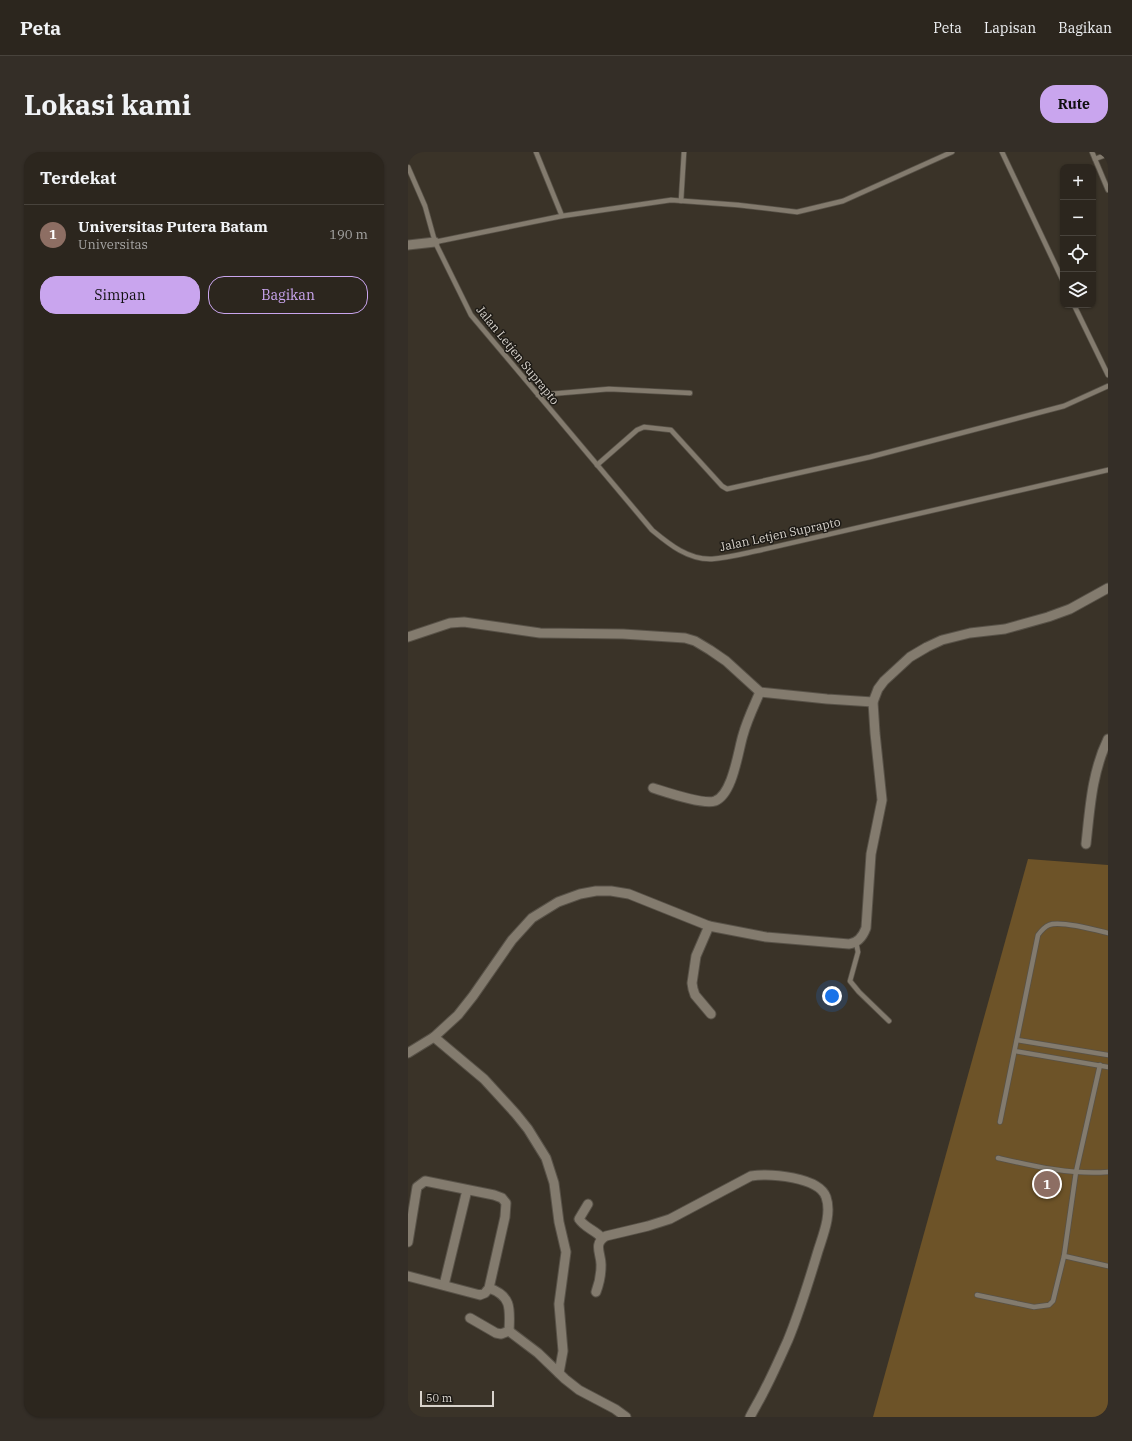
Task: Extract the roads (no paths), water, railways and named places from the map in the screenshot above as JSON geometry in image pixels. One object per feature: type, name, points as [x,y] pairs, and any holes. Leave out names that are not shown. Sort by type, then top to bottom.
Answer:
[{"type":"street","points":[[408,245],[435,242]]},
{"type":"street","points":[[408,1053],[434,1037],[458,1015],[522,927],[541,911],[558,902],[580,894],[596,891],[612,891],[629,894],[709,926],[766,937],[849,944],[856,942],[864,933],[866,928],[871,854],[882,800],[873,702],[878,689],[884,681],[910,657],[942,640],[1048,618],[1070,609],[1108,588]]},
{"type":"street","points":[[408,637],[450,623],[464,622],[540,633],[623,634],[685,638],[701,644],[726,661],[760,692],[873,702]]},
{"type":"street","points":[[653,788],[703,801],[715,801],[720,798],[728,788],[751,710],[760,692]]},
{"type":"street","points":[[1086,844],[1095,773],[1108,739]]},
{"type":"street","points":[[709,926],[696,956],[692,983],[695,995],[711,1014]]},
{"type":"street","points":[[434,1037],[484,1079],[528,1129],[546,1158],[554,1183],[559,1222],[566,1252],[558,1304],[563,1351],[559,1373]]},
{"type":"street","points":[[596,1292],[601,1265],[598,1251],[602,1238],[606,1236],[670,1219],[751,1176],[764,1174],[793,1178],[813,1184],[822,1190],[826,1197],[828,1208],[824,1234],[810,1280],[788,1340],[750,1417]]},
{"type":"street","points":[[408,1242],[417,1187],[425,1181],[494,1195],[502,1198],[506,1202],[505,1217],[489,1288],[485,1293],[480,1295],[408,1276]]},
{"type":"street","points":[[444,1285],[467,1190]]},
{"type":"street","points":[[588,1204],[578,1219],[584,1226],[594,1231],[602,1238]]},
{"type":"street","points":[[489,1288],[503,1295],[509,1305],[509,1331]]},
{"type":"street","points":[[470,1318],[496,1333],[501,1334],[509,1331]]},
{"type":"street","points":[[509,1331],[538,1353],[579,1390],[615,1409],[626,1417]]},
{"type":"lane","points":[[536,152],[562,216]]},
{"type":"lane","points":[[681,201],[684,152]]},
{"type":"lane","points":[[435,242],[562,216],[671,200],[738,205],[797,212],[843,201],[952,152]]},
{"type":"lane","points":[[1002,152],[1060,275]]},
{"type":"lane","points":[[1092,152],[1108,190]]},
{"type":"lane","points":[[1095,159],[1108,154]]},
{"type":"lane","name":"Jalan Letjen Suprapto","points":[[408,167],[424,206],[435,242],[471,315],[652,530],[681,552],[712,559],[761,550],[1108,470]]},
{"type":"lane","points":[[1075,308],[1108,375]]},
{"type":"lane","points":[[597,465],[637,430],[644,426],[671,430],[722,486],[727,489],[870,457],[1064,406],[1108,386]]},
{"type":"lane","points":[[538,395],[609,389],[690,393]]},
{"type":"lane","points":[[1000,1122],[1038,935],[1050,924],[1060,923],[1108,933]]},
{"type":"lane","points":[[856,942],[858,952],[850,981],[859,992],[889,1021]]},
{"type":"lane","points":[[1017,1040],[1108,1055]]},
{"type":"lane","points":[[1015,1051],[1108,1067]]},
{"type":"lane","points":[[977,1294],[1034,1307],[1049,1305],[1053,1301],[1064,1256],[1076,1172],[1100,1065]]},
{"type":"lane","points":[[998,1158],[1024,1164],[1076,1172],[1108,1172]]},
{"type":"lane","points":[[1064,1256],[1108,1266]]},
{"type":"place","name":"Universitas Putera Batam","points":[[1047,1184]]}]
